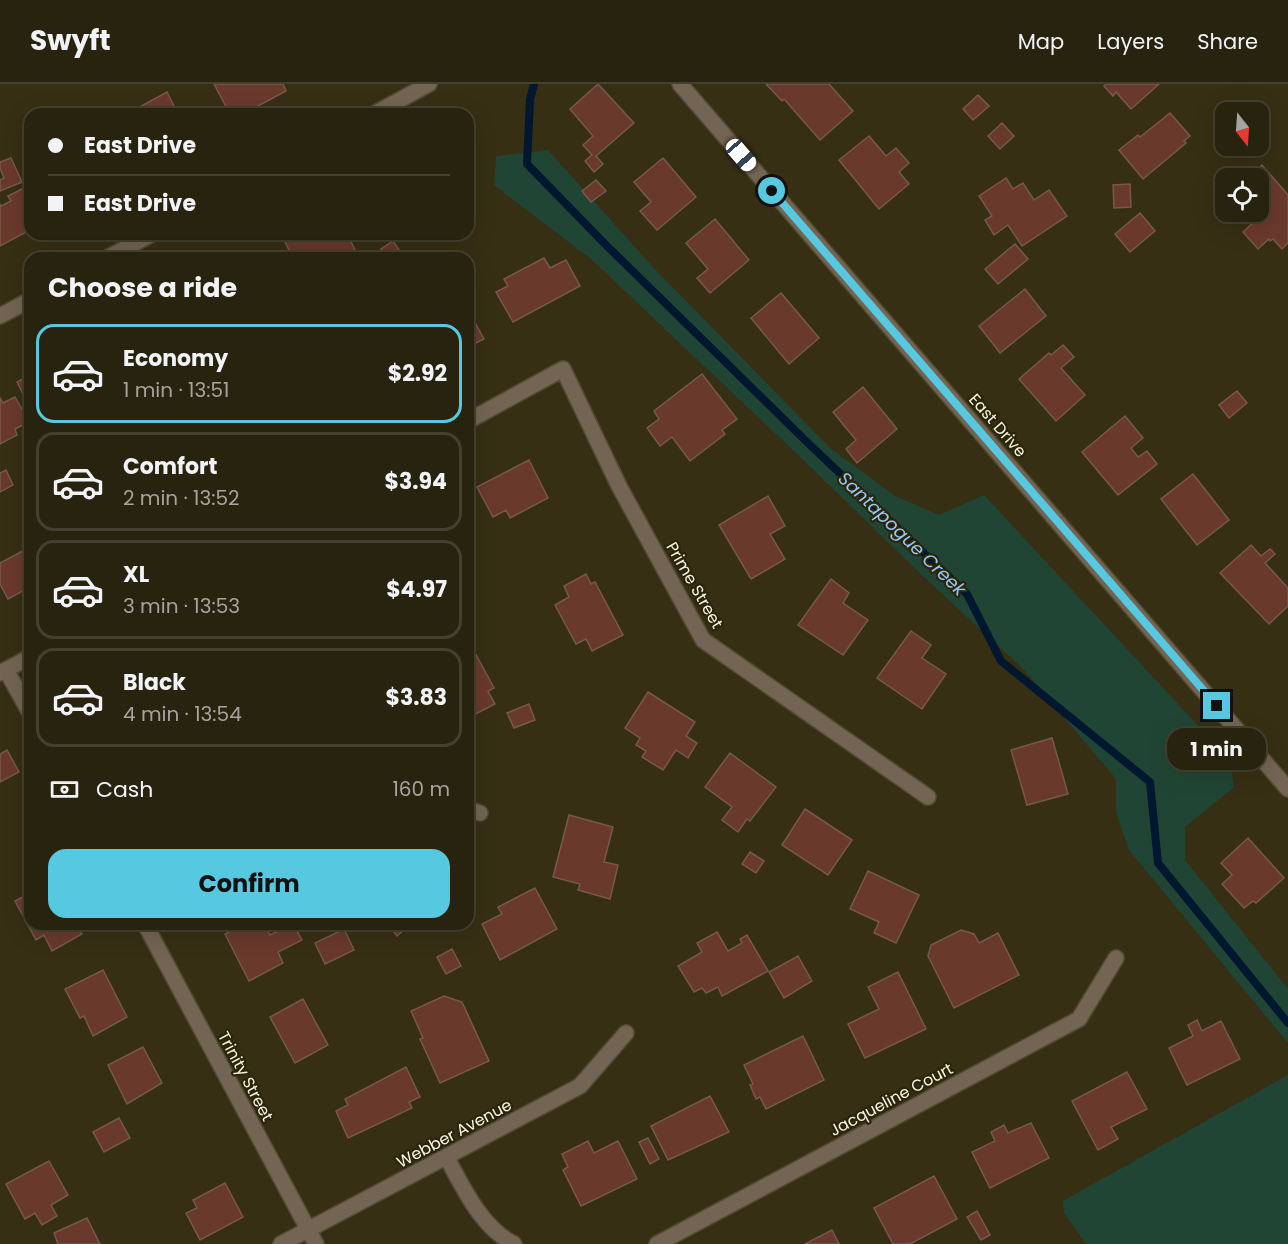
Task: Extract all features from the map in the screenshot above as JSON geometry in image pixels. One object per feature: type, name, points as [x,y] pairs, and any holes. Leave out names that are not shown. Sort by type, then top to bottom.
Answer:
[{"type":"street","points":[[385,108],[429,84]]},
{"type":"street","name":"East Drive","points":[[680,84],[1288,789]]},
{"type":"street","points":[[118,252],[141,240]]},
{"type":"street","points":[[0,316],[24,303]]},
{"type":"street","name":"Prime Street","points":[[474,418],[563,369],[619,486],[703,640],[928,797]]},
{"type":"street","points":[[24,660],[3,671],[24,704]]},
{"type":"street","name":"Trinity Street","points":[[148,930],[316,1244]]},
{"type":"street","name":"Jacqueline Court","points":[[657,1244],[1078,1019],[1116,958]]},
{"type":"street","name":"Webber Avenue","points":[[281,1244],[580,1086],[626,1033]]},
{"type":"street","points":[[447,1158],[473,1205],[504,1239],[514,1244]]},
{"type":"green space","points":[[548,150],[652,266],[830,448],[895,496],[939,515],[984,495],[1230,760],[1234,787],[1185,827],[1185,860],[1288,989],[1288,1043],[1129,850],[1116,812],[1116,779],[1023,669],[591,259],[494,185],[496,156]]},
{"type":"green space","points":[[1288,1075],[1288,1244],[1086,1244],[1064,1212],[1063,1201]]},
{"type":"building","points":[[214,84],[283,84],[286,91],[254,108],[227,108]]},
{"type":"building","points":[[598,84],[634,123],[596,156],[603,164],[594,172],[585,161],[592,155],[583,145],[593,136],[570,109]]},
{"type":"building","points":[[766,84],[829,84],[853,111],[820,140],[784,99],[782,101]]},
{"type":"building","points":[[1106,84],[1159,84],[1131,109],[1116,92],[1113,96],[1104,86]]},
{"type":"building","points":[[167,92],[175,108],[138,108]]},
{"type":"building","points":[[978,95],[989,106],[973,120],[963,109]]},
{"type":"building","points":[[1170,113],[1190,136],[1184,141],[1186,143],[1143,179],[1119,150],[1138,135],[1140,137]]},
{"type":"building","points":[[1002,123],[1014,136],[1000,149],[988,136]]},
{"type":"building","points":[[869,136],[886,156],[896,148],[909,163],[899,172],[909,184],[879,209],[839,160]]},
{"type":"building","points":[[11,158],[22,182],[0,191],[0,180],[4,178],[0,162]]},
{"type":"building","points":[[663,158],[696,197],[657,230],[640,211],[651,202],[634,182]]},
{"type":"building","points":[[1269,173],[1288,195],[1288,243],[1282,249],[1273,239],[1270,241],[1269,239],[1258,249],[1243,232],[1254,222],[1269,222]]},
{"type":"building","points":[[1006,178],[1013,189],[1023,183],[1034,200],[1049,190],[1067,216],[1022,246],[1008,225],[994,235],[985,220],[992,216],[979,196]]},
{"type":"building","points":[[596,180],[606,191],[591,202],[582,191]]},
{"type":"building","points":[[1130,184],[1131,207],[1114,208],[1113,185]]},
{"type":"building","points":[[24,188],[24,233],[0,246],[0,204],[1,206],[11,201],[8,196]]},
{"type":"building","points":[[1140,213],[1155,231],[1130,252],[1115,234]]},
{"type":"building","points":[[715,219],[749,260],[710,293],[697,278],[708,269],[686,243]]},
{"type":"building","points":[[284,240],[350,240],[355,250],[351,252],[290,252]]},
{"type":"building","points":[[393,241],[400,252],[383,252],[381,249]]},
{"type":"building","points":[[1015,244],[1028,259],[998,284],[985,269]]},
{"type":"building","points":[[544,258],[550,268],[566,260],[580,286],[513,322],[496,292],[508,286],[504,279]]},
{"type":"building","points":[[1025,289],[1046,316],[1000,353],[979,326]]},
{"type":"building","points":[[781,293],[819,338],[789,364],[751,318]]},
{"type":"building","points":[[474,321],[484,339],[474,344]]},
{"type":"building","points":[[1063,345],[1074,357],[1061,368],[1085,395],[1056,421],[1019,379],[1049,353],[1051,355]]},
{"type":"building","points":[[702,374],[737,419],[722,430],[725,434],[690,461],[672,437],[660,446],[647,428],[659,419],[654,411]]},
{"type":"building","points":[[24,378],[24,396],[17,382]]},
{"type":"building","points":[[863,387],[897,429],[857,463],[846,449],[856,440],[833,412]]},
{"type":"building","points":[[1237,391],[1247,403],[1229,418],[1219,405]]},
{"type":"building","points":[[15,397],[24,413],[24,424],[15,429],[17,435],[0,444],[0,398],[3,403]]},
{"type":"building","points":[[1125,416],[1143,438],[1131,448],[1138,457],[1147,451],[1157,464],[1118,495],[1082,452]]},
{"type":"building","points":[[529,460],[548,498],[510,518],[506,510],[493,517],[477,487]]},
{"type":"building","points":[[6,470],[13,485],[0,492],[0,473]]},
{"type":"building","points":[[1193,474],[1229,520],[1197,545],[1161,499]]},
{"type":"building","points":[[768,496],[785,526],[770,534],[785,559],[751,579],[719,525]]},
{"type":"building","points":[[1251,545],[1261,556],[1270,549],[1275,554],[1265,563],[1288,588],[1288,606],[1269,624],[1220,573]]},
{"type":"building","points":[[24,550],[24,590],[8,599],[0,584],[0,563]]},
{"type":"building","points":[[586,574],[591,584],[595,582],[623,635],[592,651],[586,639],[576,644],[555,605],[569,597],[564,586]]},
{"type":"building","points":[[831,579],[849,593],[843,603],[868,620],[843,655],[798,625]]},
{"type":"building","points":[[911,631],[931,645],[922,658],[946,674],[922,709],[877,678]]},
{"type":"building","points":[[474,651],[494,688],[488,691],[495,704],[474,715]]},
{"type":"building","points":[[648,692],[695,722],[686,736],[697,743],[688,758],[676,750],[663,770],[642,757],[646,751],[636,745],[640,738],[625,728]]},
{"type":"building","points":[[529,704],[535,720],[514,728],[507,713]]},
{"type":"building","points":[[1052,738],[1068,794],[1027,805],[1011,750]]},
{"type":"building","points":[[7,750],[19,772],[0,782],[0,754]]},
{"type":"building","points":[[730,753],[776,787],[750,821],[747,819],[738,832],[722,820],[732,807],[705,787]]},
{"type":"building","points":[[805,809],[852,840],[828,875],[782,845]]},
{"type":"building","points":[[569,815],[613,827],[604,862],[618,865],[610,899],[578,890],[580,884],[553,877]]},
{"type":"building","points":[[1248,838],[1284,878],[1256,903],[1253,901],[1244,908],[1222,884],[1232,875],[1221,863]]},
{"type":"building","points":[[750,852],[764,861],[756,873],[742,864]]},
{"type":"building","points":[[868,871],[919,895],[896,943],[874,933],[879,922],[850,909]]},
{"type":"building","points":[[535,888],[557,929],[500,960],[482,924],[502,914],[498,907]]},
{"type":"building","points":[[24,896],[24,918],[15,901]]},
{"type":"building","points":[[31,930],[80,930],[82,934],[52,951],[44,935],[36,940]]},
{"type":"building","points":[[233,930],[267,930],[270,935],[280,930],[296,930],[302,940],[278,952],[283,963],[249,981],[225,934]]},
{"type":"building","points":[[344,930],[354,950],[325,964],[315,943]]},
{"type":"building","points":[[392,930],[404,930],[397,936]]},
{"type":"building","points":[[961,930],[974,934],[979,943],[998,933],[1019,975],[954,1008],[928,956],[931,945]]},
{"type":"building","points":[[717,932],[728,951],[742,943],[740,939],[747,935],[768,971],[722,996],[718,987],[706,993],[702,988],[694,992],[678,966],[702,952],[697,943]]},
{"type":"building","points":[[452,949],[461,966],[446,974],[437,957]]},
{"type":"building","points":[[798,956],[812,981],[784,998],[769,972]]},
{"type":"building","points":[[103,970],[127,1017],[93,1036],[84,1016],[80,1018],[65,989]]},
{"type":"building","points":[[898,972],[926,1029],[865,1058],[848,1024],[879,1009],[868,987]]},
{"type":"building","points":[[444,996],[462,1002],[489,1061],[440,1083],[420,1039],[423,1038],[411,1011]]},
{"type":"building","points":[[303,999],[328,1045],[295,1063],[270,1017]]},
{"type":"building","points":[[1197,1020],[1202,1031],[1221,1021],[1240,1059],[1187,1085],[1169,1048],[1193,1036],[1188,1025]]},
{"type":"building","points":[[803,1036],[824,1080],[766,1109],[760,1097],[756,1099],[750,1085],[753,1084],[744,1065]]},
{"type":"building","points":[[143,1047],[162,1083],[127,1104],[108,1065]]},
{"type":"building","points":[[406,1067],[420,1097],[409,1102],[412,1108],[348,1138],[336,1111],[348,1105],[345,1099]]},
{"type":"building","points":[[1127,1072],[1147,1109],[1111,1127],[1118,1139],[1098,1150],[1072,1101]]},
{"type":"building","points":[[710,1096],[729,1132],[668,1160],[651,1126]]},
{"type":"building","points":[[119,1118],[130,1138],[104,1152],[93,1132]]},
{"type":"building","points":[[1031,1123],[1049,1158],[990,1188],[972,1152],[995,1141],[991,1132],[1004,1125],[1008,1133]]},
{"type":"building","points":[[648,1138],[659,1159],[650,1164],[639,1142]]},
{"type":"building","points":[[588,1141],[594,1153],[618,1141],[637,1179],[581,1206],[563,1170],[568,1167],[562,1154]]},
{"type":"building","points":[[49,1161],[68,1195],[51,1205],[57,1216],[42,1225],[35,1213],[25,1219],[6,1184]]},
{"type":"building","points":[[934,1176],[957,1219],[910,1244],[893,1244],[874,1208]]},
{"type":"building","points":[[225,1183],[243,1217],[200,1240],[186,1213],[197,1208],[193,1200]]},
{"type":"building","points":[[977,1211],[990,1235],[981,1240],[967,1217]]},
{"type":"building","points":[[87,1218],[100,1244],[58,1244],[54,1233]]},
{"type":"building","points":[[832,1230],[839,1244],[805,1244]]},
{"type":"waterway","name":"Santapogue Creek","points":[[534,84],[530,100],[527,164],[605,244],[809,444],[967,594],[1001,661],[1150,782],[1158,863],[1288,1023]]},
{"type":"route","points":[[772,191],[1217,706]]}]
